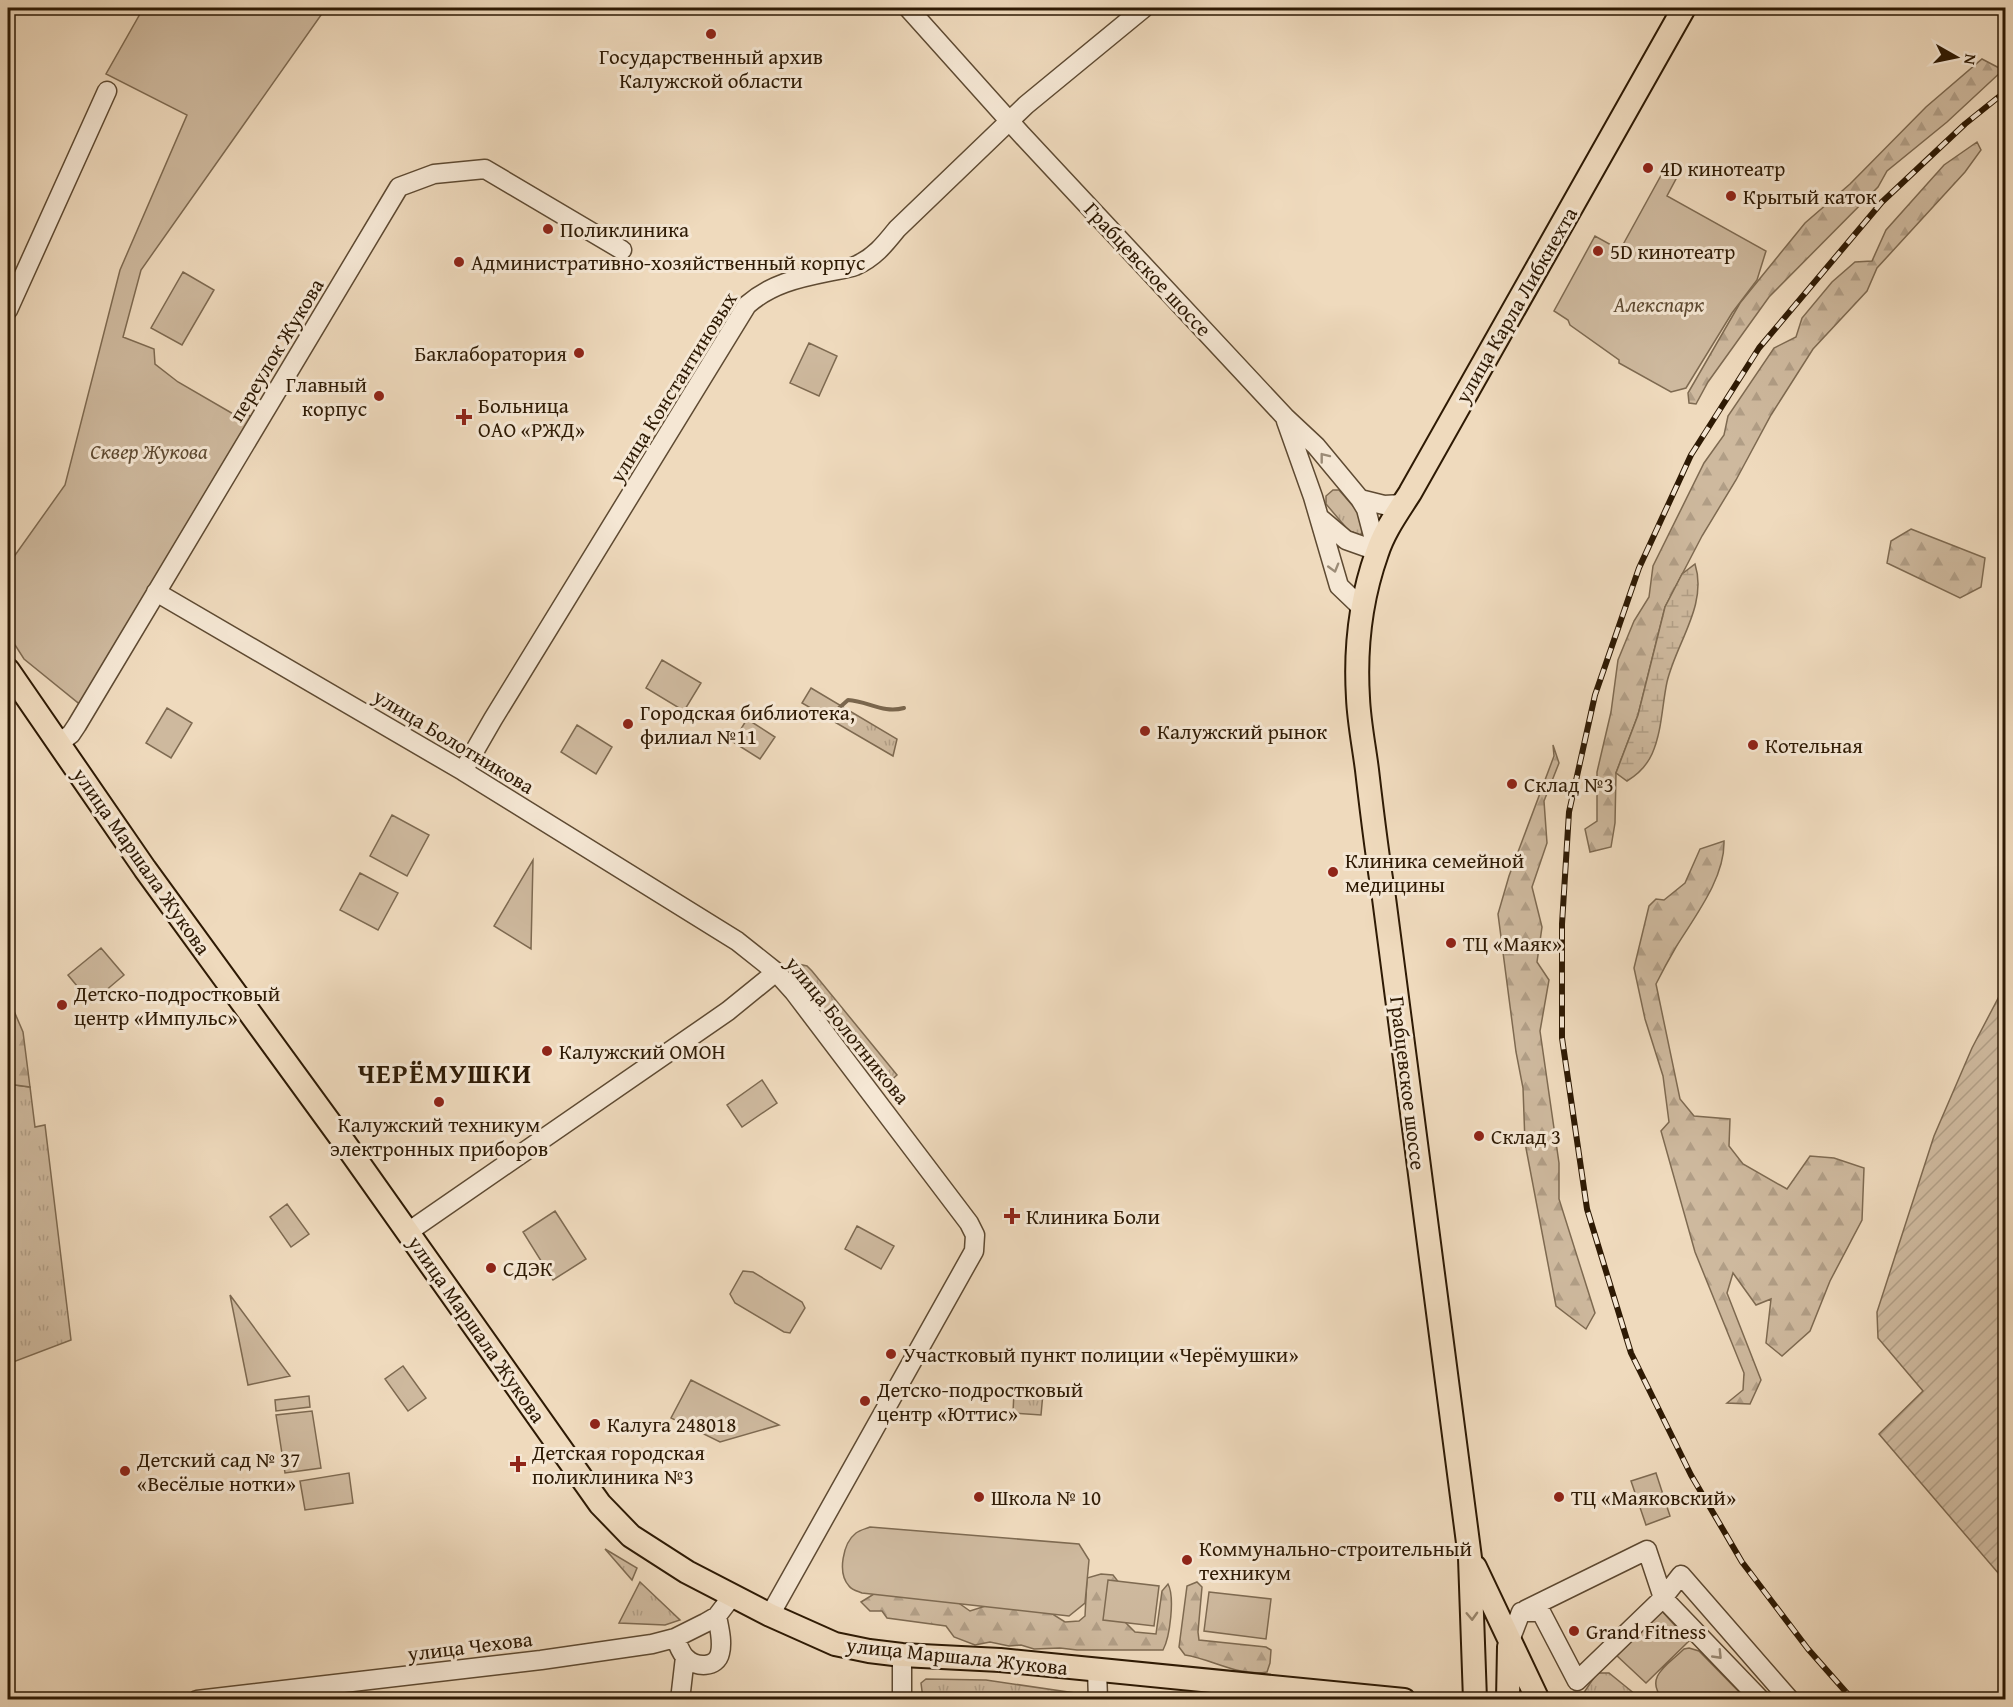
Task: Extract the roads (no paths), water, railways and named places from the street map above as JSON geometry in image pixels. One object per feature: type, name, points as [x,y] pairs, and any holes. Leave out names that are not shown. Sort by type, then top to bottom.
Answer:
[{"type":"main road","name":"улица Карла Либкнехта","points":[[1363,609],[1377,551],[1389,526],[1684,8]]},
{"type":"main road","name":"Грабцевское шоссе","points":[[1363,609],[1357,657],[1358,699],[1470,1558]]},
{"type":"main road","name":"улица Маршала Жукова","points":[[8,670],[146,870],[408,1232],[600,1504],[632,1536],[687,1572],[770,1615],[835,1644],[869,1652],[1000,1660],[1284,1693],[1404,1700]]},
{"type":"main road","points":[[1470,1558],[1538,1700]]},
{"type":"main road","points":[[1470,1558],[1475,1700]]},
{"type":"main road","points":[[1508,1700],[1509,1643]]},
{"type":"street","name":"Грабцевское шоссе","points":[[908,8],[1010,122],[1285,417],[1316,446],[1343,482],[1360,499]]},
{"type":"street","name":"улица Константиновых","points":[[463,771],[747,305],[771,288],[799,278],[854,266],[869,258],[881,249],[897,229],[1026,105],[1144,8]]},
{"type":"street","points":[[8,310],[107,91]]},
{"type":"street","name":"переулок Жукова","points":[[59,743],[71,734],[77,725],[399,187],[434,174],[485,169],[622,250]]},
{"type":"street","name":"Грабцевское шоссе","points":[[1285,417],[1320,518],[1339,586],[1363,609]]},
{"type":"street","points":[[1313,497],[1326,484],[1335,481],[1343,482]]},
{"type":"street","points":[[1360,499],[1384,505],[1403,504]]},
{"type":"street","points":[[1360,499],[1366,509],[1377,551]]},
{"type":"street","points":[[1320,518],[1346,540],[1377,551]]},
{"type":"street","name":"улица Болотникова","points":[[156,592],[463,771],[737,941],[776,972],[794,992],[969,1223],[975,1235],[974,1251],[770,1615]]},
{"type":"street","points":[[408,1232],[729,1011],[776,972]]},
{"type":"street","points":[[1509,1643],[1521,1612],[1647,1550],[1663,1598],[1761,1700]]},
{"type":"street","points":[[1521,1612],[1541,1612],[1577,1681],[1663,1598],[1681,1575],[1790,1700]]},
{"type":"street","name":"улица Чехова","points":[[197,1700],[541,1660],[652,1644],[675,1638],[717,1616],[733,1595]]},
{"type":"street","points":[[675,1638],[685,1657],[694,1664],[708,1665],[718,1659],[722,1641],[717,1616]]},
{"type":"street","points":[[902,1655],[902,1700]]},
{"type":"street","points":[[680,1700],[685,1657]]},
{"type":"street","points":[[1097,1670],[1098,1700]]},
{"type":"waterway","points":[[839,708],[848,700],[882,708],[904,708]]},
{"type":"railway","points":[[1853,1700],[1808,1649],[1742,1562],[1691,1475],[1631,1353],[1587,1209],[1562,1038],[1562,924],[1569,812],[1595,695],[1639,568],[1691,455],[1759,348],[1882,202],[1965,124],[2006,91]]},
{"type":"place","name":"Государственный архив Калужской области","points":[[711,34]]},
{"type":"place","name":"4D кинотеатр","points":[[1648,168]]},
{"type":"place","name":"Крытый каток","points":[[1731,196]]},
{"type":"place","name":"Поликлиника","points":[[548,229]]},
{"type":"place","name":"5D кинотеатр","points":[[1598,251]]},
{"type":"place","name":"Административно-хозяйственный корпус","points":[[459,262]]},
{"type":"place","name":"Баклаборатория","points":[[579,353]]},
{"type":"place","name":"Главный корпус","points":[[379,396]]},
{"type":"place","name":"Больница ОАО «РЖД»","points":[[464,417]]},
{"type":"place","name":"Городская библиотека, филиал №11","points":[[628,724]]},
{"type":"place","name":"Калужский рынок","points":[[1145,731]]},
{"type":"place","name":"Котельная","points":[[1753,745]]},
{"type":"place","name":"Склад №3","points":[[1512,784]]},
{"type":"place","name":"Клиника семейной медицины","points":[[1333,872]]},
{"type":"place","name":"ТЦ «Маяк»","points":[[1451,943]]},
{"type":"place","name":"Детско-подростковый центр «Импульс»","points":[[62,1005]]},
{"type":"place","name":"Калужский ОМОН","points":[[547,1051]]},
{"type":"place","name":"Калужский техникум электронных приборов","points":[[439,1102]]},
{"type":"place","name":"Склад 3","points":[[1479,1136]]},
{"type":"place","name":"Клиника Боли","points":[[1012,1216]]},
{"type":"place","name":"СДЭК","points":[[491,1268]]},
{"type":"place","name":"Участковый пункт полиции «Черёмушки»","points":[[891,1354]]},
{"type":"place","name":"Детско-подростковый центр «Юттис»","points":[[865,1401]]},
{"type":"place","name":"Калуга 248018","points":[[595,1424]]},
{"type":"place","name":"Детская городская поликлиника №3","points":[[518,1464]]},
{"type":"place","name":"Детский сад № 37 «Весёлые нотки»","points":[[125,1471]]},
{"type":"place","name":"Школа № 10","points":[[979,1497]]},
{"type":"place","name":"ТЦ «Маяковский»","points":[[1559,1497]]},
{"type":"place","name":"Коммунально-строительный техникум","points":[[1187,1560]]},
{"type":"place","name":"Grand Fitness","points":[[1574,1631]]},
{"type":"district","name":"ЧЕРЁМУШКИ","points":[[445,1073]]},
{"type":"park label","name":"Алекспарк","points":[[1659,304]]},
{"type":"park label","name":"Сквер Жукова","points":[[149,451]]}]
